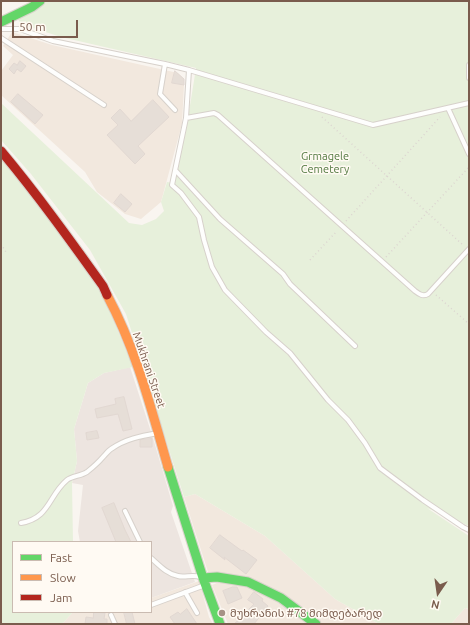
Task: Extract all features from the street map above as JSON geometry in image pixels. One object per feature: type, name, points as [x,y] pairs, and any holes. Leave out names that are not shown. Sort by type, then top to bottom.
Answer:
[{"type":"street","points":[[1,22],[32,7],[40,1]]},
{"type":"street","name":"Mukhrani Street","points":[[1,152],[22,176],[103,286],[117,313],[138,366],[177,498],[204,581],[220,624]]},
{"type":"street","points":[[204,581],[217,577],[248,582],[281,598],[316,624]]},
{"type":"lane","points":[[1,29],[20,29],[53,41],[189,70],[373,125],[469,102]]},
{"type":"lane","points":[[1,38],[104,105]]},
{"type":"lane","points":[[165,64],[160,94],[175,110]]},
{"type":"lane","points":[[469,65],[469,78]]},
{"type":"lane","points":[[189,70],[186,118],[172,185],[181,193],[199,217],[212,267],[226,290],[266,332],[290,353],[328,400],[348,420],[365,443],[380,468],[423,500],[469,530]]},
{"type":"lane","points":[[448,108],[469,154]]},
{"type":"lane","points":[[186,118],[214,113],[218,115],[421,295],[425,295],[430,291],[469,249]]},
{"type":"lane","points":[[176,171],[220,219],[283,274],[290,284],[355,346]]},
{"type":"lane","points":[[21,523],[37,518],[49,505],[59,488],[68,479],[85,473],[97,464],[110,449],[131,438],[158,433]]},
{"type":"lane","points":[[125,511],[140,541]]},
{"type":"lane","points":[[152,559],[164,570],[178,577],[195,575],[204,581],[185,592],[152,605]]},
{"type":"lane","points":[[185,592],[197,613]]},
{"type":"lane","points":[[111,615],[115,624]]},
{"type":"path","points":[[310,260],[448,108]]},
{"type":"path","points":[[322,117],[469,249]]},
{"type":"path","points":[[382,261],[469,167]]},
{"type":"path","points":[[1,244],[6,252]]},
{"type":"path","points":[[430,291],[469,324]]},
{"type":"shaded area","points":[[12,32],[52,45],[178,73],[184,79],[182,124],[161,202],[141,219],[125,214],[97,192],[85,172],[1,95],[1,71],[13,55],[3,46]]},
{"type":"shaded area","points":[[130,367],[173,506],[171,512],[195,582],[152,598],[152,541],[80,541],[78,531],[83,485],[72,483],[77,461],[74,429],[88,383],[104,373]]},
{"type":"shaded area","points":[[195,494],[265,536],[335,599],[379,624],[320,624],[258,582],[209,575],[184,497]]},
{"type":"shaded area","points":[[199,581],[209,617],[213,624],[61,624],[72,613],[152,613],[152,598]]},
{"type":"shaded area","points":[[222,581],[257,588],[310,624],[228,624],[212,585]]},
{"type":"shaded area","points":[[465,608],[469,609],[469,624],[451,624]]},
{"type":"green space","name":"Grmagele Cemetery","points":[[46,1],[469,1],[469,526],[427,508],[469,536],[469,609],[465,608],[451,624],[379,624],[335,599],[265,536],[195,494],[184,497],[126,314],[90,250],[31,174],[1,140],[1,103],[129,223],[142,225],[156,219],[164,211],[161,202],[167,182],[174,183],[184,140],[196,68],[61,37],[20,25],[18,18]]},
{"type":"green space","points":[[1,158],[69,244],[104,297],[133,367],[104,373],[88,383],[74,429],[77,461],[72,483],[73,541],[12,541],[12,613],[72,613],[61,624],[1,624]]},
{"type":"building","points":[[20,61],[26,66],[21,72],[17,69],[14,74],[9,69],[14,63],[17,65]]},
{"type":"building","points":[[175,71],[184,79],[184,85],[172,83]]},
{"type":"building","points":[[18,94],[43,115],[35,124],[11,102]]},
{"type":"building","points":[[153,100],[169,117],[138,146],[145,154],[135,164],[107,135],[118,125],[111,118],[120,109],[131,121]]},
{"type":"building","points":[[121,194],[132,204],[125,212],[114,203]]},
{"type":"building","points":[[124,397],[132,429],[123,431],[118,414],[97,418],[95,409],[116,404],[115,399]]},
{"type":"building","points":[[97,431],[99,438],[87,440],[86,433]]},
{"type":"building","points":[[152,439],[152,447],[140,447],[140,440]]},
{"type":"building","points":[[114,503],[130,541],[116,541],[102,508]]},
{"type":"building","points":[[220,535],[257,560],[246,574],[210,548]]},
{"type":"building","points":[[237,587],[242,598],[228,604],[223,591]]},
{"type":"building","points":[[254,592],[263,599],[262,601],[268,606],[254,624],[234,624],[248,612],[247,611],[254,604],[248,600]]},
{"type":"building","points":[[187,609],[197,624],[175,624],[170,617],[178,612],[180,614]]},
{"type":"building","points":[[94,613],[105,613],[104,619],[107,619],[107,624],[85,624],[86,617],[93,618]]},
{"type":"building","points":[[124,613],[132,613],[135,624],[127,624]]},
{"type":"traffic: fast","points":[[1,22],[32,7],[40,1]]},
{"type":"traffic: fast","points":[[168,467],[203,578],[220,624]]},
{"type":"traffic: fast","points":[[203,578],[217,577],[248,582],[281,598],[316,624]]},
{"type":"traffic: slow","points":[[107,295],[135,358],[168,467]]},
{"type":"traffic: jam","points":[[1,151],[66,234],[103,286],[107,295]]},
{"type":"place","name":"მუხრანის #78 მიმდებარედ","points":[[222,613]]}]
